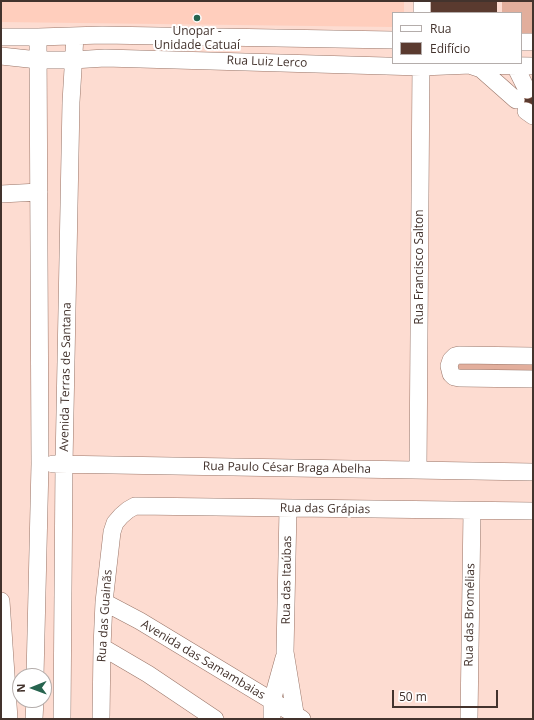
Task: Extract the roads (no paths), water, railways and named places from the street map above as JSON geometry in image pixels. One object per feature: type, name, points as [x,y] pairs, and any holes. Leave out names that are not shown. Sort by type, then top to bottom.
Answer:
[{"type":"street","points":[[422,1],[422,12]]},
{"type":"street","name":"Rua Luiz Lerco","points":[[1,37],[102,35],[392,40]]},
{"type":"street","name":"Avenida Terras de Santana","points":[[62,719],[64,464],[71,102],[74,36]]},
{"type":"street","name":"Avenida Terras de Santana","points":[[35,668],[40,464],[38,37]]},
{"type":"street","points":[[522,42],[533,42]]},
{"type":"street","name":"Rua Luiz Lerco","points":[[1,56],[38,60],[105,58],[533,66]]},
{"type":"street","name":"Rua Francisco Salton","points":[[418,470],[421,65]]},
{"type":"street","points":[[471,65],[481,69],[526,104]]},
{"type":"street","points":[[492,66],[526,104]]},
{"type":"street","points":[[515,66],[526,104]]},
{"type":"street","points":[[1,194],[39,192]]},
{"type":"street","points":[[533,356],[459,355],[455,356],[451,360],[449,366],[451,374],[454,377],[459,378],[533,379]]},
{"type":"street","name":"Rua Paulo César Braga Abelha","points":[[40,464],[533,472]]},
{"type":"street","name":"Rua das Grápias","points":[[121,516],[135,506],[533,511]]},
{"type":"street","name":"Rua das Itaúbas","points":[[288,508],[286,652],[298,718]]},
{"type":"street","name":"Rua das Bromélias","points":[[468,719],[472,511]]},
{"type":"street","name":"Rua das Guainãs","points":[[101,719],[104,602],[112,532],[115,523],[121,516]]},
{"type":"street","name":"Avenida das Samambaias","points":[[104,602],[140,622],[298,718]]},
{"type":"street","points":[[1,606],[8,719]]},
{"type":"street","points":[[102,647],[148,674],[215,719]]},
{"type":"street","name":"Rua das Itaúbas","points":[[272,719],[272,701],[286,652]]},
{"type":"street","points":[[34,719],[35,708]]},
{"type":"place","name":"Unopar - Unidade Catuaí","points":[[197,18]]}]
